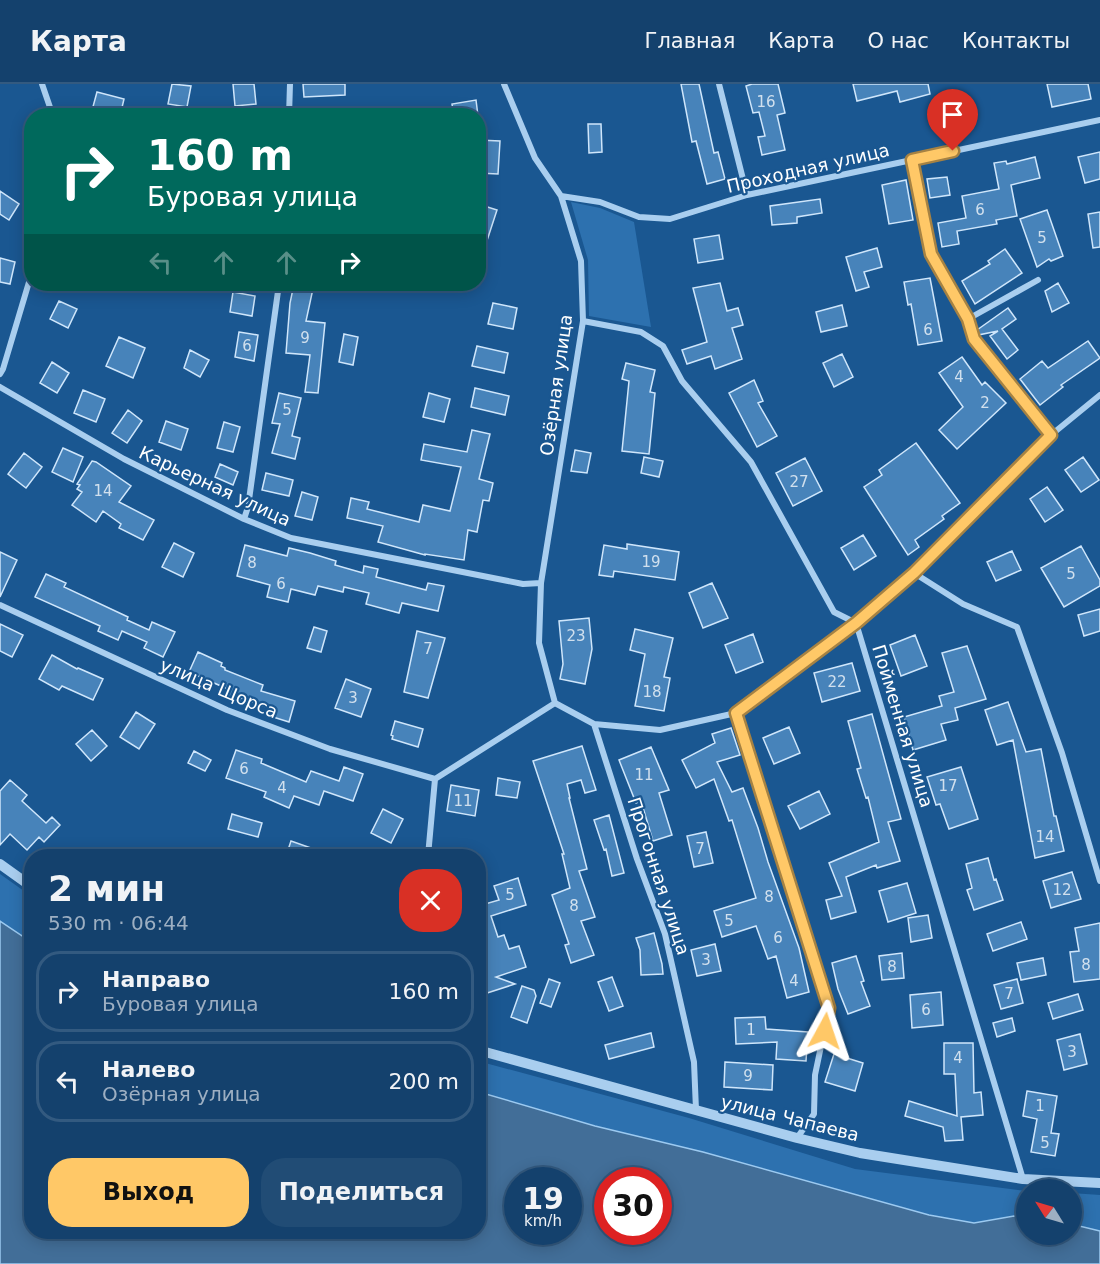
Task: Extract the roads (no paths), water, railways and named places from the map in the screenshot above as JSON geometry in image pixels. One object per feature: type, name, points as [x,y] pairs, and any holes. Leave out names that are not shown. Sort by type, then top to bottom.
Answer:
[{"type":"street","points":[[42,84],[50,108]]},
{"type":"street","points":[[290,84],[290,108]]},
{"type":"street","name":"Озёрная улица","points":[[504,84],[535,158],[561,196],[581,261],[583,321],[541,583],[539,643],[555,703]]},
{"type":"street","points":[[719,84],[747,195]]},
{"type":"street","name":"Проходная улица","points":[[561,196],[600,202],[639,217],[670,219],[747,195],[1100,120]]},
{"type":"street","points":[[912,160],[931,254],[968,319],[974,339],[1051,435]]},
{"type":"street","points":[[968,319],[1038,280]]},
{"type":"street","points":[[0,374],[26,291]]},
{"type":"street","points":[[244,519],[248,507],[278,291]]},
{"type":"street","points":[[583,321],[641,332],[663,346],[682,381],[750,462],[834,612],[856,623]]},
{"type":"street","name":"Карьерная улица","points":[[0,387],[124,459],[244,519],[291,538],[524,584],[541,583]]},
{"type":"street","points":[[429,849],[435,779],[555,703],[594,724],[660,730],[736,713],[856,623],[914,573],[1051,435],[1100,395]]},
{"type":"street","points":[[914,573],[963,604],[1017,627],[1062,753],[1100,881]]},
{"type":"street","name":"улица Щорса","points":[[0,605],[226,710],[330,749],[435,779]]},
{"type":"street","name":"Пойменная улица","points":[[856,623],[1023,1179]]},
{"type":"street","points":[[736,713],[829,1008],[815,1075],[814,1114],[797,1138]]},
{"type":"street","name":"Прогонная улица","points":[[594,724],[637,859],[665,934],[694,1062],[696,1111]]},
{"type":"street","points":[[0,864],[24,881]]},
{"type":"street","name":"улица Чапаева","points":[[486,1052],[696,1111],[860,1153],[1023,1179]]},
{"type":"street","name":"улица Чапаева","points":[[1082,1182],[1100,1183]]}]
